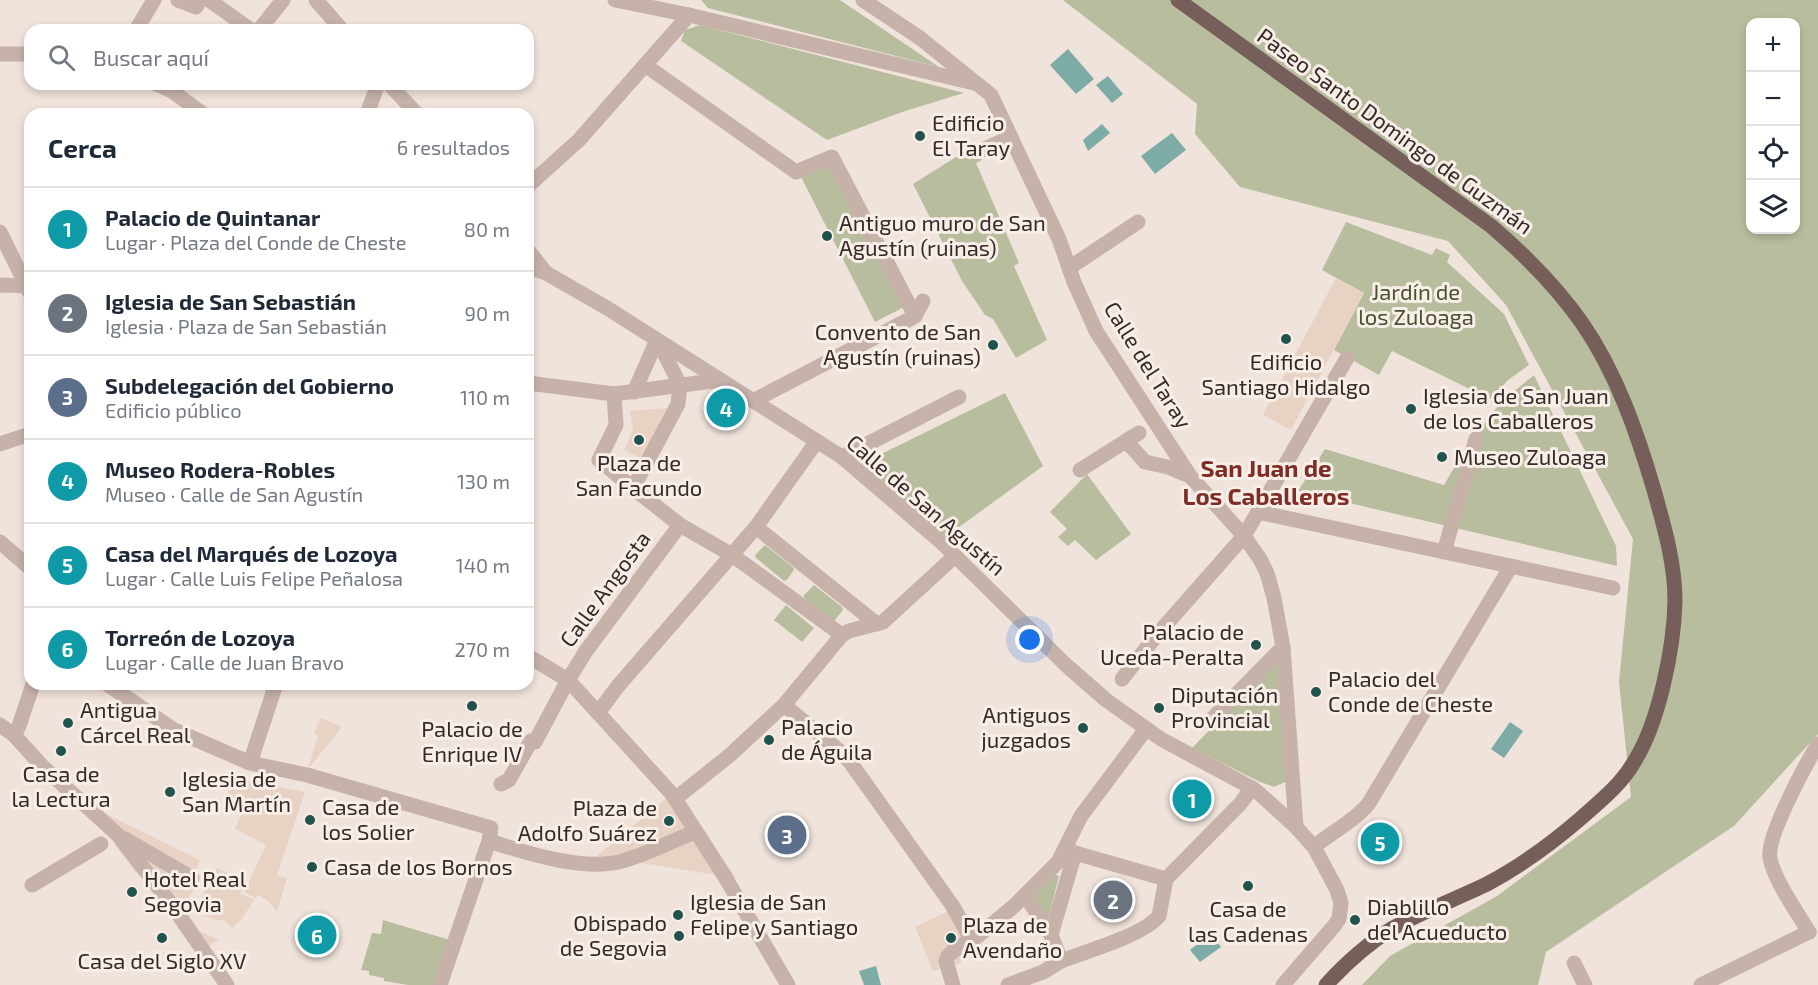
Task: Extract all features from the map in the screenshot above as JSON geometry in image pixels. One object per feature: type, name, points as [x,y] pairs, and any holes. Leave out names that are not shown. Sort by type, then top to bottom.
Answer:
[{"type":"main road","name":"Paseo Santo Domingo de Guzmán","points":[[1178,0],[1491,226],[1521,251],[1548,279],[1582,324],[1608,367],[1650,476],[1667,540],[1672,570],[1675,600],[1668,666],[1642,748],[1623,778],[1578,821],[1537,854],[1487,883],[1396,927],[1356,954],[1326,985]]},
{"type":"street","points":[[140,24],[154,0]]},
{"type":"street","points":[[178,0],[196,7],[200,0]]},
{"type":"street","points":[[209,0],[243,24]]},
{"type":"street","points":[[265,24],[283,0]]},
{"type":"street","points":[[615,0],[689,15],[977,84]]},
{"type":"street","points":[[863,0],[920,38],[977,84]]},
{"type":"street","points":[[318,1],[337,24]]},
{"type":"street","points":[[534,181],[579,140],[689,15]]},
{"type":"street","points":[[0,54],[24,54]]},
{"type":"street","points":[[645,65],[796,172],[832,157],[915,316]]},
{"type":"street","name":"Calle del Taray","points":[[977,84],[993,98],[1059,239],[1096,331],[1190,476],[1244,536],[1267,573],[1283,647],[1296,827]]},
{"type":"street","points":[[170,90],[195,108]]},
{"type":"street","points":[[369,108],[376,90]]},
{"type":"street","points":[[395,90],[411,108]]},
{"type":"street","points":[[978,152],[1011,137]]},
{"type":"street","points":[[1069,267],[1138,222]]},
{"type":"street","points":[[0,232],[24,278]]},
{"type":"street","points":[[534,258],[546,273]]},
{"type":"street","name":"Calle de San Agustín","points":[[534,269],[546,273],[607,308],[843,457],[955,556],[1066,665],[1106,700],[1181,751],[1252,788],[1296,827],[1314,847],[1337,890],[1341,911],[1334,926],[1283,985]]},
{"type":"street","points":[[0,285],[24,287]]},
{"type":"street","points":[[753,401],[915,316],[923,300]]},
{"type":"street","points":[[633,488],[678,404],[680,385],[657,340]]},
{"type":"street","points":[[634,392],[657,340]]},
{"type":"street","points":[[1122,679],[1156,636],[1244,536],[1347,358]]},
{"type":"street","points":[[534,384],[614,394],[720,380]]},
{"type":"street","points":[[614,394],[616,425],[599,460],[680,525],[732,555],[842,635]]},
{"type":"street","points":[[843,457],[958,397]]},
{"type":"street","points":[[0,444],[24,436]]},
{"type":"street","points":[[1080,470],[1132,437],[1145,462],[1168,467],[1190,476]]},
{"type":"street","points":[[1444,552],[1476,439]]},
{"type":"street","points":[[598,713],[618,686],[756,527],[817,441]]},
{"type":"street","points":[[1258,512],[1613,588]]},
{"type":"street","name":"Calle Angosta","points":[[501,784],[509,780],[531,741],[537,738],[586,651],[680,525]]},
{"type":"street","points":[[756,527],[877,624]]},
{"type":"street","points":[[0,542],[24,563]]},
{"type":"street","points":[[673,796],[730,755],[784,705],[842,635],[883,622],[955,556]]},
{"type":"street","points":[[1314,847],[1363,811],[1369,803],[1511,566]]},
{"type":"street","points":[[1209,722],[1283,647]]},
{"type":"street","points":[[534,660],[568,680],[673,796],[725,877],[788,985]]},
{"type":"street","points":[[14,735],[31,690]]},
{"type":"street","points":[[116,690],[174,730],[250,764],[308,775],[491,828],[489,841],[441,985]]},
{"type":"street","points":[[250,764],[274,690]]},
{"type":"street","points":[[784,705],[850,762],[975,937]]},
{"type":"street","points":[[0,725],[14,735],[171,904],[227,985]]},
{"type":"street","points":[[1051,935],[1080,816],[1146,729]]},
{"type":"street","points":[[1701,985],[1814,933],[1777,877],[1770,862],[1769,852],[1772,838],[1799,777],[1818,744]]},
{"type":"street","points":[[1008,985],[1043,972],[1061,961],[1132,935],[1155,921],[1159,916],[1166,879],[1240,804],[1252,788]]},
{"type":"street","points":[[489,841],[547,858],[603,864],[624,861],[695,832]]},
{"type":"street","points":[[111,839],[192,878]]},
{"type":"street","points":[[32,885],[111,839]]},
{"type":"street","points":[[1070,850],[1166,879]]},
{"type":"street","points":[[953,985],[947,967],[948,956],[975,937],[1025,895],[1070,850]]},
{"type":"street","points":[[1025,895],[1051,935],[1061,961]]},
{"type":"street","points":[[1574,963],[1586,985]]},
{"type":"green space","points":[[701,0],[840,0],[939,67],[708,8]]},
{"type":"green space","points":[[1063,0],[1818,0],[1818,734],[1734,826],[1546,952],[1538,985],[1362,985],[1390,956],[1497,896],[1631,797],[1619,682],[1633,539],[1506,305],[1448,241],[1240,187],[1195,134],[1197,104]]},
{"type":"green space","points":[[700,25],[964,93],[902,112],[827,140],[681,41],[685,30]]},
{"type":"green space","points":[[977,144],[982,160],[976,163],[1019,263],[1014,266],[1047,340],[1016,358],[993,319],[985,315],[962,281],[913,184]]},
{"type":"green space","points":[[832,157],[908,305],[875,322],[799,173]]},
{"type":"green space","name":"Jardín de los Zuloaga","points":[[1346,222],[1432,255],[1436,248],[1450,255],[1447,262],[1504,314],[1529,365],[1508,380],[1490,399],[1392,351],[1379,375],[1334,350],[1364,293],[1322,270]]},
{"type":"green space","points":[[1534,375],[1616,546],[1617,566],[1298,491],[1325,449],[1444,485],[1462,454],[1500,403]]},
{"type":"green space","points":[[1005,393],[1043,466],[940,541],[855,467]]},
{"type":"green space","points":[[1087,474],[1131,534],[1096,560],[1075,540],[1068,546],[1058,537],[1067,529],[1050,512]]},
{"type":"green space","points":[[765,545],[793,567],[794,570],[787,580],[784,581],[756,558],[755,555]]},
{"type":"green space","points":[[814,585],[842,607],[843,610],[835,620],[804,598],[804,595]]},
{"type":"green space","points":[[786,605],[814,628],[802,642],[774,620]]},
{"type":"green space","points":[[1278,660],[1287,781],[1274,787],[1192,748]]},
{"type":"green space","points":[[1054,874],[1059,876],[1049,916],[1046,916],[1034,896]]},
{"type":"green space","points":[[383,920],[450,940],[434,985],[408,985],[384,981],[384,978],[369,975],[369,971],[361,970],[372,933],[381,934]]},
{"type":"shaded area","points":[[1336,278],[1364,293],[1291,430],[1263,415]]},
{"type":"shaded area","name":"Plaza de San Facundo","points":[[667,408],[640,458],[624,450],[633,430],[630,411]]},
{"type":"shaded area","points":[[321,718],[342,727],[308,769],[318,736],[314,733]]},
{"type":"shaded area","points":[[234,776],[305,792],[277,875],[287,878],[277,911],[268,901],[258,895],[255,898],[244,892],[266,845],[235,829],[242,813],[227,808]]},
{"type":"shaded area","name":"Plaza de Adolfo Suárez","points":[[677,789],[736,878],[597,856]]},
{"type":"shaded area","points":[[102,812],[200,860],[190,885],[195,887],[188,899],[190,917],[200,931],[219,939],[203,951],[140,870],[136,873],[115,845]]},
{"type":"shaded area","points":[[217,868],[246,882],[240,893],[254,900],[240,921],[232,928],[225,921],[206,916],[200,903]]},
{"type":"shaded area","name":"Plaza de Avendaño","points":[[958,902],[984,941],[958,964],[933,971],[915,927],[947,912]]},
{"type":"water","points":[[1068,49],[1094,79],[1076,94],[1050,65]]},
{"type":"water","points":[[1108,76],[1123,94],[1112,103],[1096,85]]},
{"type":"water","points":[[1102,124],[1110,133],[1088,151],[1083,140]]},
{"type":"water","points":[[1172,133],[1186,150],[1155,174],[1141,156]]},
{"type":"water","points":[[1510,722],[1523,731],[1504,758],[1491,749]]},
{"type":"water","points":[[1211,934],[1221,947],[1200,962],[1190,950]]},
{"type":"water","points":[[876,966],[881,985],[864,985],[859,971]]},
{"type":"place","name":"Edificio El Taray","points":[[920,136]]},
{"type":"place","name":"Antiguo muro de San Agustín (ruinas)","points":[[827,236]]},
{"type":"place","name":"Edificio Santiago Hidalgo","points":[[1286,339]]},
{"type":"place","name":"Convento de San Agustín (ruinas)","points":[[993,345]]},
{"type":"place","name":"Museo Rodera-Robles","points":[[726,408]]},
{"type":"place","name":"Iglesia de San Juan de los Caballeros","points":[[1411,409]]},
{"type":"place","name":"Plaza de San Facundo","points":[[639,440]]},
{"type":"place","name":"Museo Zuloaga","points":[[1442,457]]},
{"type":"place","name":"Palacio de Uceda-Peralta","points":[[1256,645]]},
{"type":"place","name":"Palacio del Conde de Cheste","points":[[1316,692]]},
{"type":"place","name":"Palacio de Enrique IV","points":[[472,706]]},
{"type":"place","name":"Diputación Provincial","points":[[1159,708]]},
{"type":"place","name":"Antigua Cárcel Real","points":[[68,723]]},
{"type":"place","name":"Antiguos juzgados","points":[[1083,728]]},
{"type":"place","name":"Palacio de Águila","points":[[769,740]]},
{"type":"place","name":"Casa de la Lectura","points":[[61,751]]},
{"type":"place","name":"Iglesia de San Martín","points":[[170,792]]},
{"type":"place","name":"Palacio de Quintanar","points":[[1192,799]]},
{"type":"place","name":"Casa de los Solier","points":[[310,820]]},
{"type":"place","name":"Plaza de Adolfo Suárez","points":[[669,821]]},
{"type":"place","name":"Subdelegación del Gobierno","points":[[787,835]]},
{"type":"place","name":"Casa del Marqués de Lozoya","points":[[1380,842]]},
{"type":"place","name":"Casa de los Bornos","points":[[312,867]]},
{"type":"place","name":"Casa de las Cadenas","points":[[1248,886]]},
{"type":"place","name":"Hotel Real Segovia","points":[[132,892]]},
{"type":"place","name":"Iglesia de San Sebastián","points":[[1113,900]]},
{"type":"place","name":"Iglesia de San Felipe y Santiago","points":[[678,915]]},
{"type":"place","name":"Diablillo del Acueducto","points":[[1355,920]]},
{"type":"place","name":"Torreón de Lozoya","points":[[317,935]]},
{"type":"place","name":"Obispado de Segovia","points":[[679,936]]},
{"type":"place","name":"Casa del Siglo XV","points":[[162,938]]},
{"type":"place","name":"Plaza de Avendaño","points":[[951,938]]},
{"type":"district","name":"San Juan de Los Caballeros","points":[[1266,483]]}]
